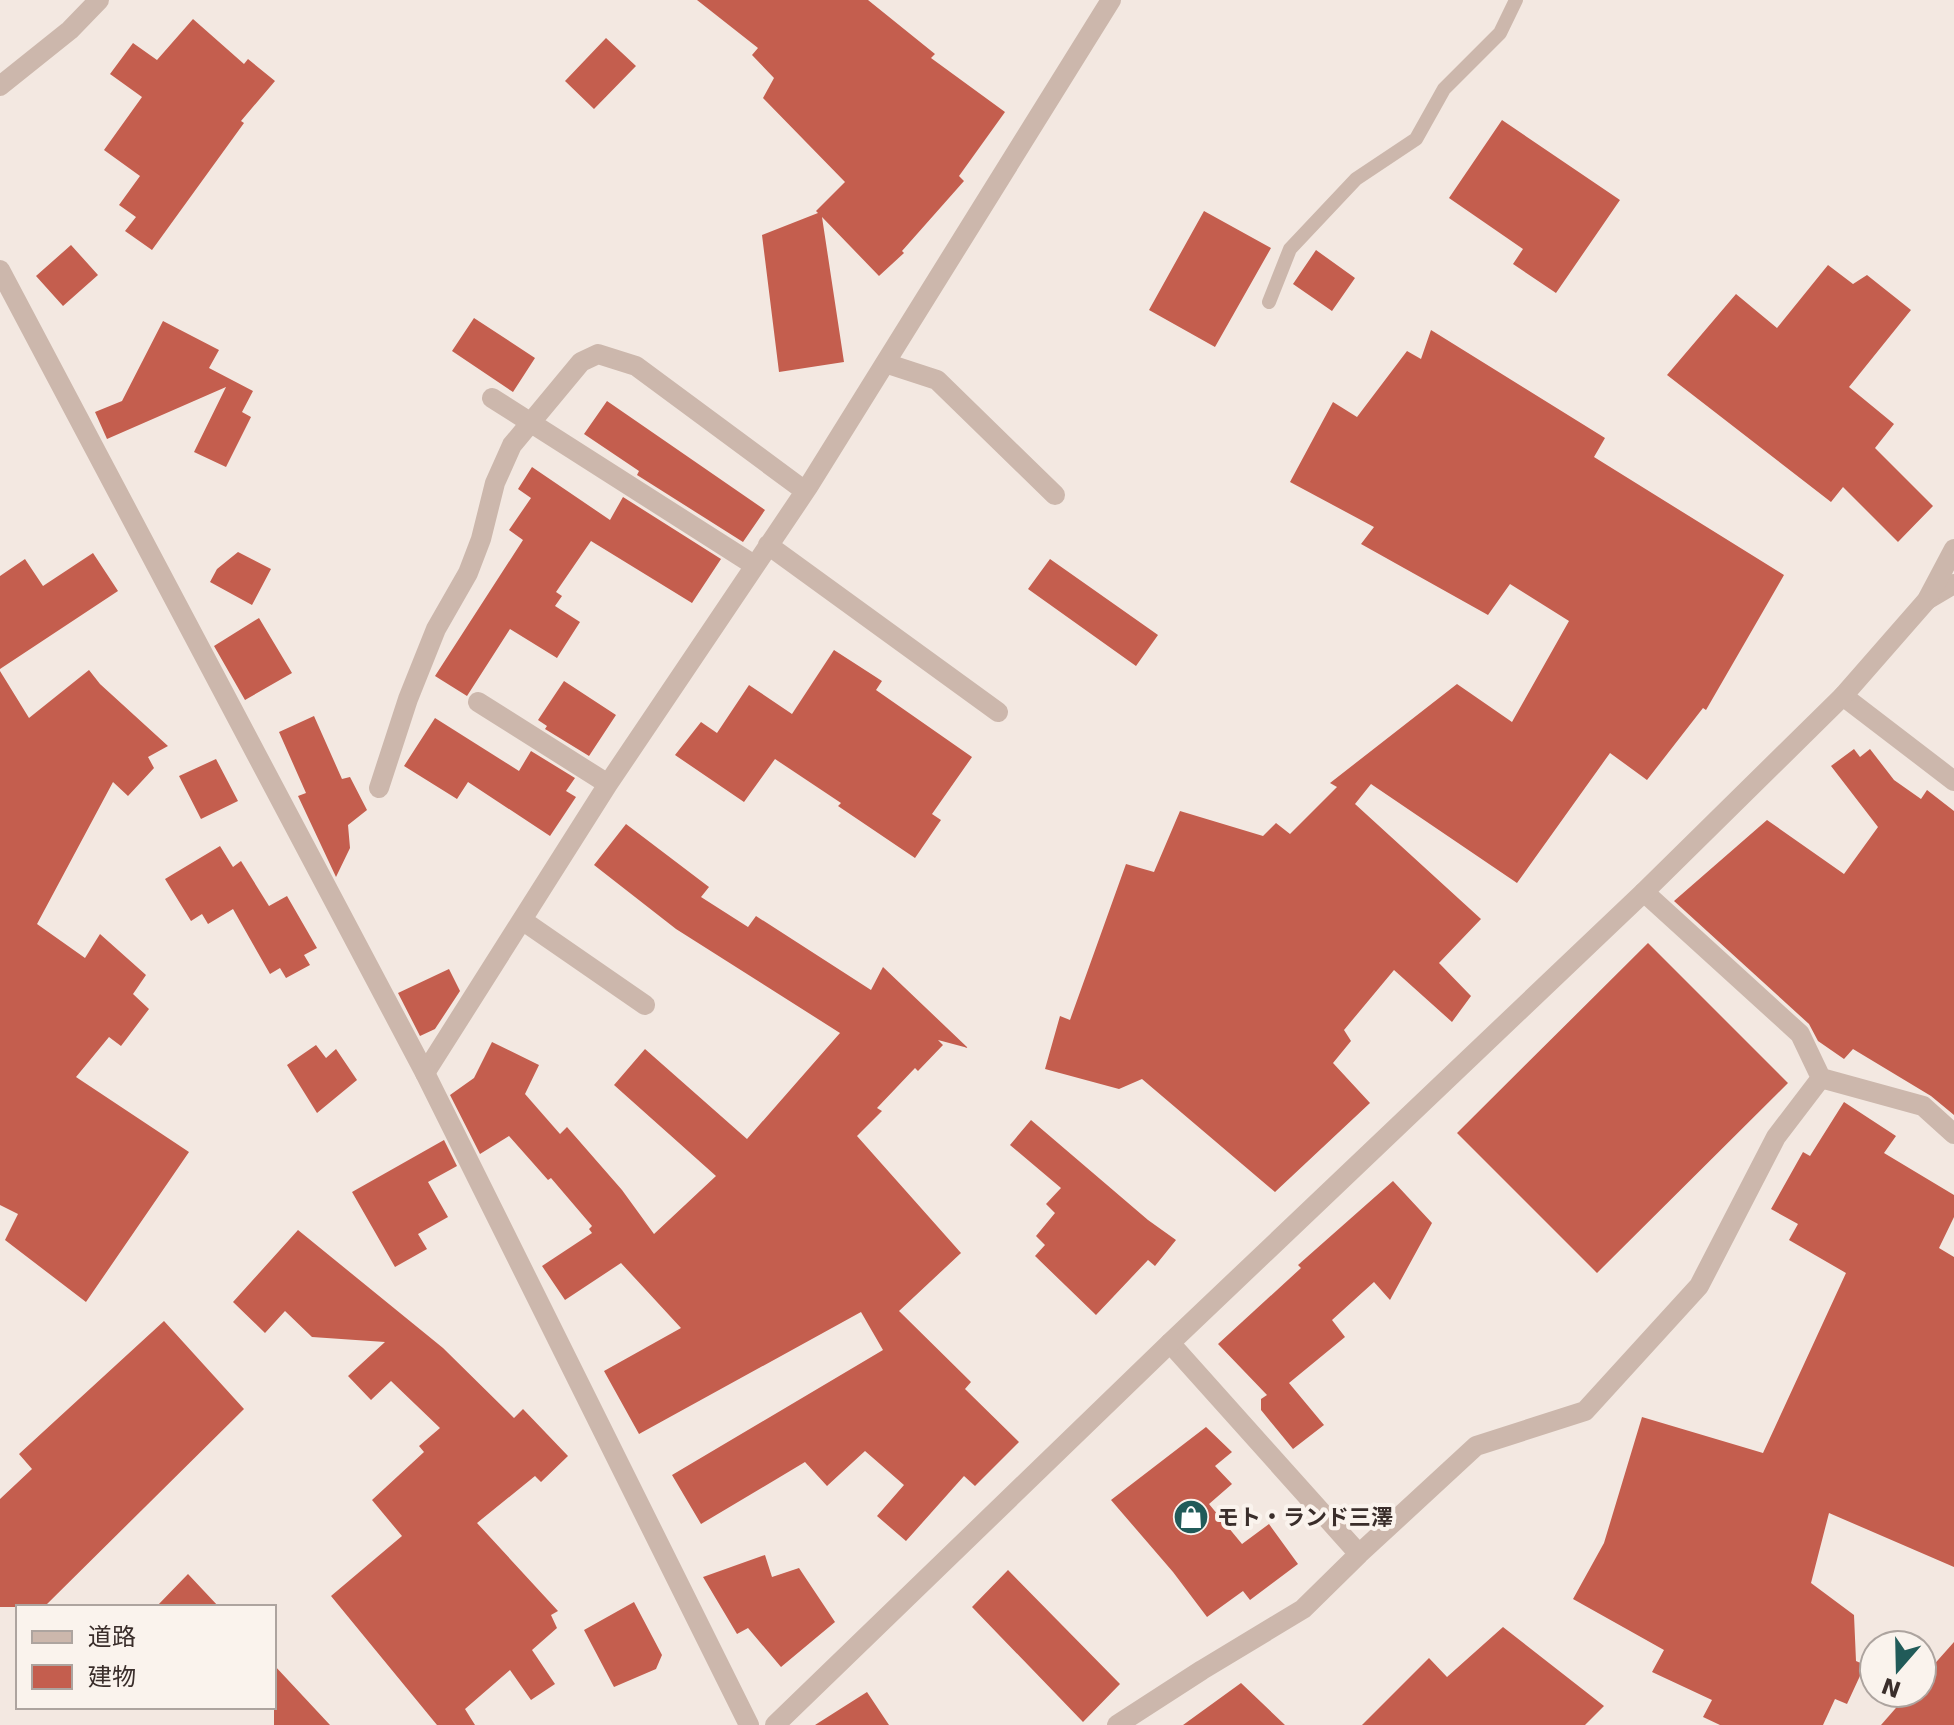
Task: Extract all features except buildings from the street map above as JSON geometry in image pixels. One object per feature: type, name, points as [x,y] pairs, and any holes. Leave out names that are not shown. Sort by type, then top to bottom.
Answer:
[{"type":"street","points":[[0,86],[70,30],[99,0]]},
{"type":"street","points":[[425,1073],[608,784],[805,491],[1111,0]]},
{"type":"street","points":[[0,270],[425,1073],[749,1725]]},
{"type":"street","points":[[379,788],[408,699],[431,643],[468,573],[481,539],[495,483],[512,445],[581,362],[598,354],[636,366],[805,491]]},
{"type":"street","points":[[885,363],[937,380],[1055,495]]},
{"type":"street","points":[[492,398],[754,565]]},
{"type":"street","points":[[768,545],[998,712]]},
{"type":"street","points":[[775,1725],[1170,1343],[1644,892],[1843,696],[1927,600],[1954,549]]},
{"type":"street","points":[[1927,600],[1954,584]]},
{"type":"street","points":[[1843,696],[1954,781]]},
{"type":"street","points":[[478,702],[608,784]]},
{"type":"street","points":[[1644,892],[1800,1034],[1821,1078],[1923,1106],[1954,1134]]},
{"type":"street","points":[[522,920],[645,1005]]},
{"type":"street","points":[[1117,1725],[1303,1609],[1476,1446],[1585,1411],[1699,1286],[1776,1137],[1821,1078]]},
{"type":"street","points":[[1170,1343],[1359,1554]]},
{"type":"lane","points":[[1269,302],[1290,249],[1356,179],[1416,139],[1444,89],[1500,33],[1516,0]]},
{"type":"place","name":"モト・ランド三澤","points":[[1191,1517]]}]
